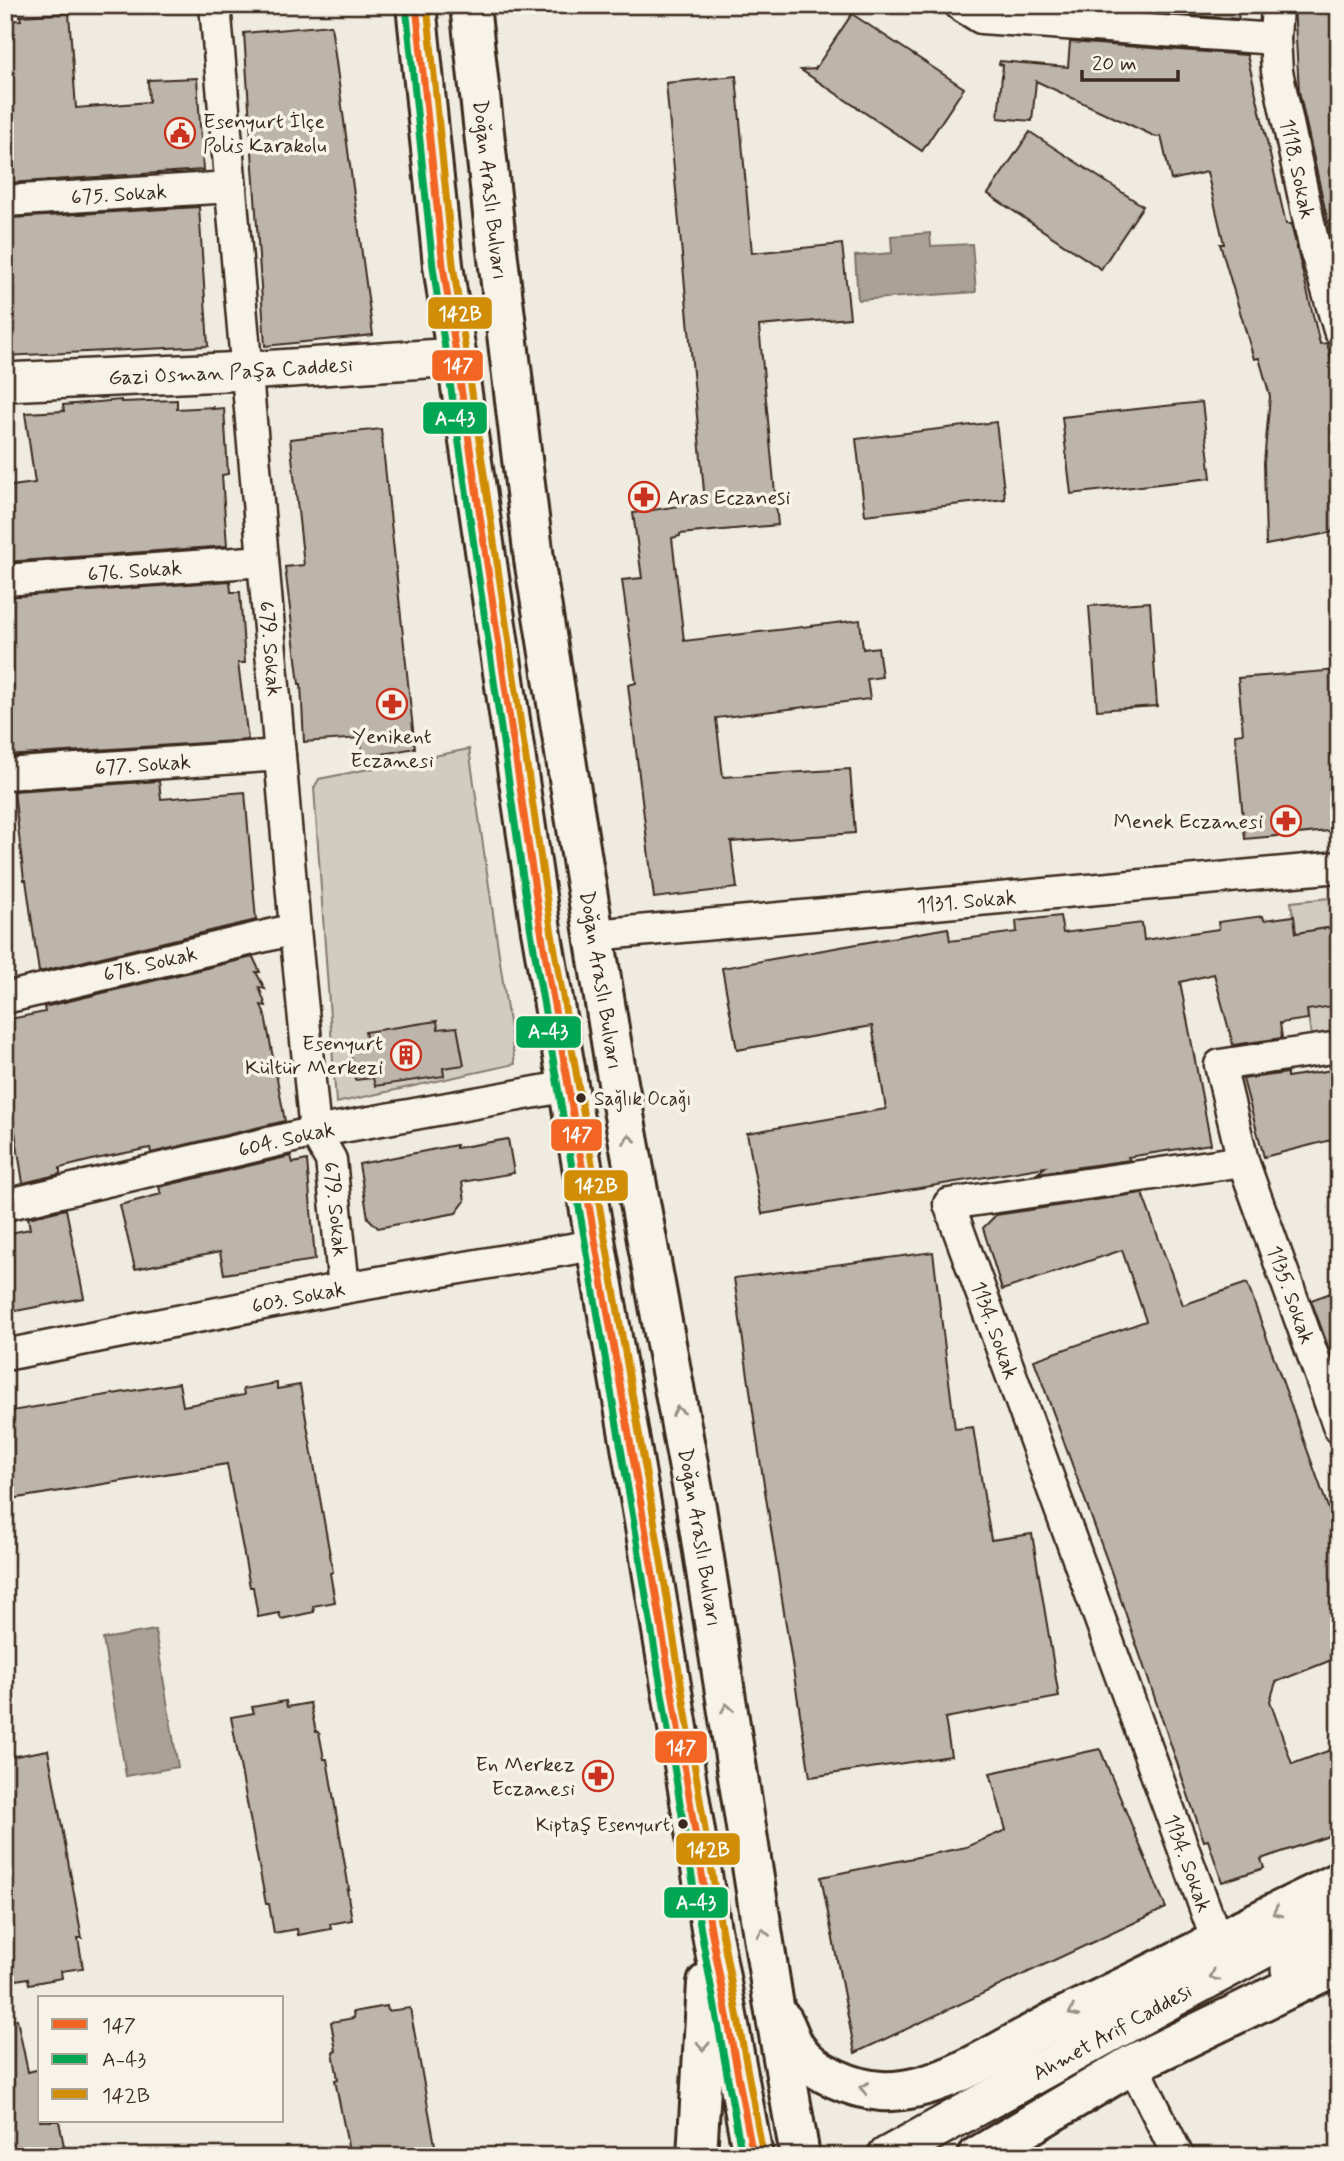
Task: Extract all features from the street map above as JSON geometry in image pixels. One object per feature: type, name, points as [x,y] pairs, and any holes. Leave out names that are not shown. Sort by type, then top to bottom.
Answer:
[{"type":"main road","points":[[416,5],[443,265],[541,930],[644,1521],[711,1929],[753,2156]]},
{"type":"main road","name":"Doğan Araslı Bulvarı","points":[[471,5],[496,250],[534,559],[618,1079],[696,1507],[800,2156]]},
{"type":"main road","points":[[773,2000],[797,2050],[822,2071],[853,2087],[883,2092],[922,2087],[956,2074],[1049,2024],[1339,1882]]},
{"type":"main road","points":[[697,2156],[711,1929]]},
{"type":"main road","points":[[987,2154],[1133,2064],[1339,1964]]},
{"type":"street","name":"679. Sokak","points":[[215,5],[315,1132],[331,1160],[344,1288]]},
{"type":"street","name":"1118. Sokak","points":[[1277,5],[1277,71],[1314,246],[1338,324]]},
{"type":"street","points":[[974,9],[1275,39]]},
{"type":"street","name":"675. Sokak","points":[[5,201],[230,187]]},
{"type":"street","name":"Gazi Osman Paşa Caddesi","points":[[5,382],[246,371],[456,357]]},
{"type":"street","name":"676. Sokak","points":[[5,580],[263,561]]},
{"type":"street","name":"677. Sokak","points":[[5,774],[280,755]]},
{"type":"street","name":"1131. Sokak","points":[[594,935],[1339,867]]},
{"type":"street","name":"678. Sokak","points":[[5,998],[295,929]]},
{"type":"street","points":[[1243,1161],[1220,1065],[1339,1047]]},
{"type":"street","name":"604. Sokak","points":[[5,1205],[315,1132],[569,1086]]},
{"type":"street","name":"1135. Sokak","points":[[1243,1161],[1339,1428]]},
{"type":"street","name":"1134. Sokak","points":[[1217,1941],[949,1203],[1243,1161]]},
{"type":"street","name":"603. Sokak","points":[[5,1355],[344,1288],[594,1245]]},
{"type":"street","name":"Ahmet Arif Caddesi","points":[[887,2156],[1339,1909]]},
{"type":"street","name":"Ahmet Arif Caddesi","points":[[932,2156],[1339,1944]]},
{"type":"street","points":[[1133,2064],[1178,2156]]},
{"type":"shaded area","points":[[930,233],[931,246],[972,244],[976,292],[858,300],[855,256],[892,253],[891,236]]},
{"type":"shaded area","points":[[469,749],[515,1064],[336,1103],[314,788],[319,779]]},
{"type":"shaded area","points":[[1339,897],[1339,1038],[1312,1042],[1291,902]]},
{"type":"shaded area","points":[[155,1630],[178,1767],[126,1776],[103,1639]]},
{"type":"building","points":[[1236,5],[1239,19],[1074,7]]},
{"type":"building","points":[[1294,5],[1339,5],[1339,258],[1336,259],[1299,91]]},
{"type":"building","points":[[69,13],[76,108],[149,102],[148,80],[197,78],[203,170],[8,183],[5,155],[5,21],[21,20],[20,16]]},
{"type":"building","points":[[852,14],[964,88],[922,151],[801,70],[815,69]]},
{"type":"building","points":[[331,25],[373,335],[265,346],[244,33]]},
{"type":"building","points":[[1070,42],[1247,55],[1286,224],[1291,224],[1320,344],[1327,343],[1339,390],[1339,531],[1266,545],[1264,463],[1270,396],[1259,358],[1254,359],[1220,244],[1224,244],[1207,172],[1171,180],[1161,136],[1156,137],[1036,81],[1032,121],[998,118],[1003,65],[999,64],[1000,61],[1068,67]]},
{"type":"building","points":[[736,76],[752,253],[842,244],[850,318],[759,326],[778,525],[680,534],[672,538],[684,641],[860,620],[863,649],[878,647],[882,677],[867,679],[870,699],[716,718],[723,777],[850,769],[855,833],[731,842],[737,888],[654,898],[628,685],[636,683],[622,580],[642,578],[633,513],[705,502],[666,83]]},
{"type":"building","points":[[1030,132],[1143,206],[1101,269],[988,194]]},
{"type":"building","points":[[199,207],[208,346],[5,356],[5,224],[12,223],[11,218]]},
{"type":"building","points":[[121,400],[177,400],[177,409],[224,408],[228,474],[222,475],[227,546],[5,562],[5,487],[35,483],[25,413],[64,411],[63,405]]},
{"type":"building","points":[[1202,402],[1211,478],[1071,494],[1062,417]]},
{"type":"building","points":[[996,422],[1005,499],[865,515],[856,439]]},
{"type":"building","points":[[381,429],[415,748],[362,758],[361,738],[304,742],[301,684],[285,567],[304,565],[290,439]]},
{"type":"building","points":[[230,581],[231,592],[240,592],[245,663],[238,663],[248,740],[5,756],[5,597]]},
{"type":"building","points":[[1150,602],[1157,706],[1097,710],[1089,606]]},
{"type":"building","points":[[1339,670],[1339,830],[1245,839],[1235,734],[1243,733],[1238,678]]},
{"type":"building","points":[[159,781],[161,799],[245,792],[256,920],[39,972],[24,880],[14,791]]},
{"type":"building","points":[[1060,916],[1063,933],[1142,923],[1144,940],[1219,929],[1218,922],[1263,916],[1264,920],[1294,916],[1296,933],[1339,926],[1339,1005],[1307,1010],[1308,1019],[1280,1023],[1282,1038],[1233,1045],[1214,974],[1180,982],[1211,1144],[1128,1157],[1130,1160],[1038,1173],[1045,1167],[762,1214],[747,1133],[886,1109],[872,1026],[737,1050],[722,968],[948,928],[950,941],[1017,932],[1016,921]]},
{"type":"building","points":[[253,957],[260,972],[256,972],[265,989],[259,987],[266,1006],[261,1005],[285,1121],[151,1153],[150,1148],[96,1159],[60,1168],[60,1174],[23,1183],[9,1093],[5,1094],[5,1020],[45,1012],[44,1007]]},
{"type":"building","name":"Esenyurt Kültür Merkezi","points":[[437,1021],[438,1029],[457,1027],[464,1065],[443,1068],[444,1076],[375,1086],[373,1078],[355,1080],[349,1045],[367,1042],[365,1032]]},
{"type":"building","points":[[1339,1069],[1339,1138],[1264,1157],[1243,1079],[1287,1073],[1287,1077]]},
{"type":"building","points":[[508,1139],[514,1173],[462,1182],[465,1201],[456,1213],[378,1228],[368,1218],[359,1164],[456,1145],[456,1148]]},
{"type":"building","points":[[291,1156],[293,1163],[307,1160],[315,1260],[224,1274],[220,1252],[135,1269],[120,1205],[161,1194],[159,1187]]},
{"type":"building","points":[[1142,1193],[1183,1305],[1247,1283],[1339,1538],[1339,1657],[1276,1682],[1270,1701],[1292,1764],[1339,1747],[1339,1831],[1261,1859],[1264,1868],[1222,1882],[1208,1840],[1204,1841],[1112,1574],[1034,1360],[1146,1321],[1122,1250],[1002,1290],[983,1228],[996,1215]]},
{"type":"building","points":[[66,1209],[84,1298],[5,1313],[5,1234],[30,1229],[28,1218]]},
{"type":"building","points":[[933,1252],[955,1429],[973,1427],[991,1540],[1032,1534],[1059,1697],[945,1718],[951,1756],[810,1777],[734,1278]]},
{"type":"building","points":[[1339,1290],[1339,1376],[1311,1300]]},
{"type":"building","points":[[179,1383],[183,1406],[244,1395],[243,1389],[277,1383],[277,1389],[300,1385],[333,1572],[330,1573],[335,1602],[313,1606],[314,1612],[281,1619],[279,1613],[258,1617],[227,1464],[5,1500],[5,1412]]},
{"type":"building","points":[[286,1701],[287,1707],[310,1703],[316,1732],[319,1732],[324,1759],[327,1759],[352,1920],[330,1924],[331,1929],[298,1935],[297,1929],[274,1933],[269,1904],[266,1904],[231,1717],[254,1713],[252,1707]]},
{"type":"building","points":[[1100,1749],[1166,1908],[855,2053],[821,1877],[966,1847],[1006,1830],[990,1773]]},
{"type":"building","points":[[48,1750],[82,1938],[78,1938],[83,1968],[61,1971],[62,1978],[29,1984],[28,1978],[5,1982],[5,1758]]},
{"type":"building","points":[[387,2006],[388,2011],[410,2008],[437,2156],[350,2156],[335,2080],[338,2079],[331,2022],[354,2018],[353,2012]]},
{"type":"building","points":[[17,2019],[28,2072],[38,2070],[38,2122],[59,2122],[66,2156],[5,2156],[5,2021]]},
{"type":"transit line","name":"147","points":[[416,5],[443,265],[541,930],[644,1521],[711,1929],[753,2156]]},
{"type":"transit line","name":"142B","points":[[427,5],[453,264],[551,928],[654,1519],[721,1927],[763,2154]]},
{"type":"transit line","name":"A-43","points":[[406,6],[433,267],[531,932],[634,1523],[701,1931],[742,2156]]},
{"type":"place","name":"Esenyurt İlçe Polis Karakolu","points":[[180,133]]},
{"type":"place","name":"Aras Eczanesi","points":[[644,497]]},
{"type":"place","name":"Yenikent Eczanesi","points":[[392,704]]},
{"type":"place","name":"Menek Eczanesi","points":[[1286,821]]},
{"type":"place","name":"Esenyurt Kültür Merkezi","points":[[406,1055]]},
{"type":"place","name":"Sağlık Ocağı","points":[[581,1098]]},
{"type":"place","name":"En Merkez Eczanesi","points":[[598,1776]]},
{"type":"place","name":"Kiptaş Esenyurt","points":[[683,1824]]}]
